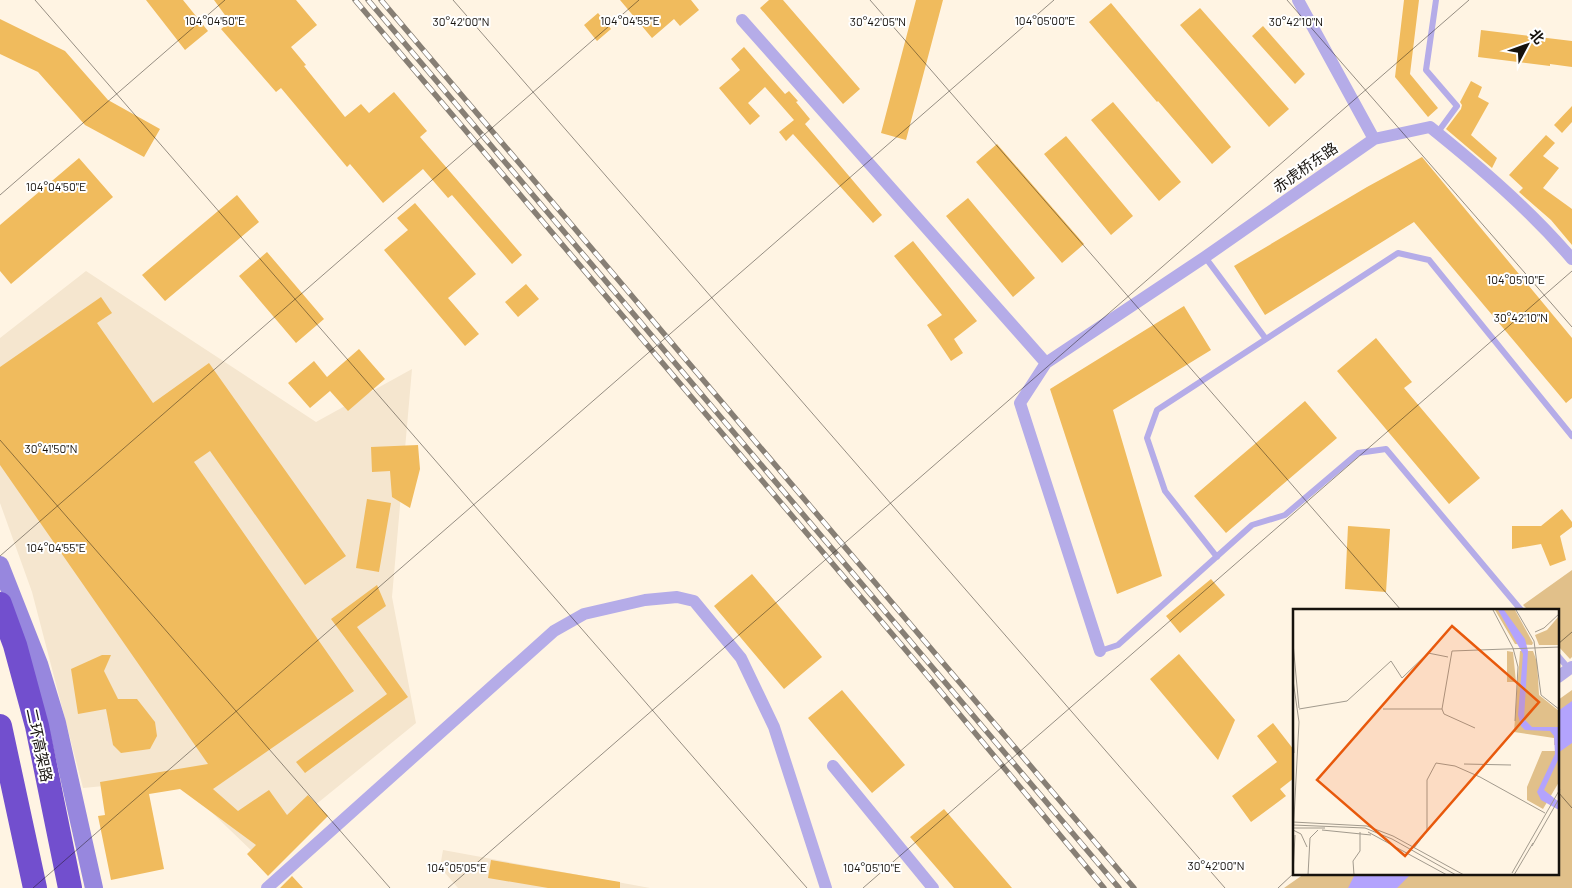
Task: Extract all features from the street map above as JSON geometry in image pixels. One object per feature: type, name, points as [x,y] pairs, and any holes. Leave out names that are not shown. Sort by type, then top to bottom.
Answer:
[{"type":"highway","name":"二环高架路","points":[[0,604],[15,645],[37,726],[70,888]]},
{"type":"highway","points":[[15,645],[41,696],[84,888]]},
{"type":"highway","points":[[0,726],[35,888]]},
{"type":"main road","points":[[0,565],[39,664],[57,723],[94,888]]},
{"type":"main road","points":[[0,776],[23,888]]},
{"type":"street","points":[[1298,0],[1374,140]]},
{"type":"street","points":[[742,20],[1046,364],[1020,403],[1100,651]]},
{"type":"street","name":"赤虎桥东路","points":[[1046,364],[1374,140],[1430,126],[1438,132]]},
{"type":"street","points":[[1438,132],[1488,174],[1548,231],[1572,259]]},
{"type":"street","points":[[267,888],[554,631],[584,614],[645,600],[677,597],[694,601],[741,658],[774,727],[826,888]]},
{"type":"street","points":[[1560,676],[1571,668]]},
{"type":"street","points":[[833,766],[933,888]]},
{"type":"lane","points":[[1436,0],[1426,70],[1457,106],[1438,132]]},
{"type":"lane","points":[[1217,556],[1165,491],[1147,438],[1157,410],[1398,253],[1429,260],[1572,436]]},
{"type":"lane","points":[[1205,257],[1266,339]]},
{"type":"lane","points":[[1100,651],[1118,645],[1252,525],[1285,515],[1358,453],[1386,449],[1520,609]]},
{"type":"lane","points":[[1560,658],[1571,668]]},
{"type":"shaded area","points":[[86,271],[316,422],[412,369],[392,597],[416,723],[255,854],[177,779],[83,788],[32,592],[0,503],[0,338]]},
{"type":"shaded area","points":[[1572,570],[1572,657],[1570,659],[1560,648],[1560,609],[1527,609],[1523,605]]},
{"type":"shaded area","points":[[1572,690],[1572,888],[1284,888],[1301,876],[1560,876],[1560,699]]},
{"type":"shaded area","points":[[1572,701],[1572,743],[1560,752],[1560,710]]},
{"type":"shaded area","points":[[443,850],[650,888],[458,888],[440,867]]},
{"type":"shaded area","points":[[1354,876],[1409,876],[1397,888],[1348,888]]},
{"type":"building","points":[[146,0],[183,0],[208,31],[185,50]]},
{"type":"building","points":[[214,0],[296,0],[317,25],[291,47],[345,117],[361,104],[369,113],[394,92],[427,131],[420,137],[522,255],[512,264],[452,195],[448,198],[423,169],[383,203],[350,164],[347,167],[281,88],[276,92],[221,29],[230,22]]},
{"type":"building","points":[[620,0],[691,0],[699,10],[680,26],[674,19],[652,38]]},
{"type":"building","points":[[769,0],[783,0],[860,89],[843,104],[760,8]]},
{"type":"building","points":[[916,0],[943,0],[906,140],[881,133]]},
{"type":"building","points":[[1404,0],[1419,0],[1410,74],[1438,108],[1428,117],[1395,77]]},
{"type":"building","points":[[1111,3],[1231,147],[1212,164],[1089,22]]},
{"type":"building","points":[[1200,8],[1289,109],[1269,127],[1180,25]]},
{"type":"building","points":[[598,13],[611,29],[597,41],[584,25]]},
{"type":"building","points":[[0,19],[65,51],[108,100],[160,129],[144,157],[85,125],[38,72],[0,54]]},
{"type":"building","points":[[1263,26],[1305,74],[1295,84],[1252,36]]},
{"type":"building","points":[[1481,30],[1572,41],[1572,67],[1478,57]]},
{"type":"building","points":[[744,47],[785,94],[789,91],[798,101],[796,102],[810,119],[805,124],[882,215],[873,223],[793,134],[786,141],[779,132],[794,120],[765,87],[748,103],[760,116],[750,125],[719,88],[740,70],[731,59]]},
{"type":"building","points":[[1471,81],[1482,87],[1478,97],[1489,103],[1471,135],[1497,158],[1492,168],[1446,129],[1461,109],[1462,105],[1460,102]]},
{"type":"building","points":[[1113,102],[1181,182],[1159,201],[1091,120]]},
{"type":"building","points":[[1572,106],[1572,122],[1562,133],[1554,125]]},
{"type":"building","points":[[1546,135],[1555,143],[1543,156],[1559,168],[1543,188],[1572,209],[1572,245],[1551,220],[1519,192],[1523,188],[1509,175]]},
{"type":"building","points":[[1066,136],[1133,216],[1111,235],[1044,154]]},
{"type":"building","points":[[997,144],[1084,244],[1062,263],[976,162]]},
{"type":"building","points":[[1422,157],[1572,338],[1572,398],[1566,403],[1414,222],[1265,315],[1234,266],[1367,187]]},
{"type":"building","points":[[79,158],[113,197],[11,284],[0,271],[0,225]]},
{"type":"building","points":[[237,195],[259,222],[165,301],[142,275]]},
{"type":"building","points":[[968,198],[1035,278],[1013,297],[946,216]]},
{"type":"building","points":[[415,203],[476,274],[448,298],[479,334],[465,346],[384,250],[408,230],[397,218]]},
{"type":"building","points":[[913,241],[977,321],[954,339],[963,353],[951,361],[927,325],[942,315],[894,256]]},
{"type":"building","points":[[267,252],[324,319],[296,343],[239,276]]},
{"type":"building","points":[[526,284],[539,299],[518,317],[505,302]]},
{"type":"building","points":[[101,297],[112,313],[97,323],[153,403],[209,363],[346,556],[305,585],[210,451],[194,462],[354,691],[213,789],[238,811],[269,790],[287,815],[308,795],[328,816],[268,876],[247,854],[256,845],[180,789],[149,794],[164,869],[111,880],[98,816],[105,815],[100,782],[208,764],[0,465],[0,367]]},
{"type":"building","points":[[1184,306],[1211,350],[1113,410],[1162,576],[1117,594],[1050,389]]},
{"type":"building","points":[[1376,338],[1412,382],[1404,388],[1480,478],[1449,504],[1337,371]]},
{"type":"building","points":[[359,349],[385,379],[348,411],[330,391],[310,408],[288,383],[314,361],[327,377]]},
{"type":"building","points":[[1305,401],[1337,438],[1226,533],[1194,496]]},
{"type":"building","points":[[418,445],[420,469],[410,508],[392,497],[390,471],[372,472],[371,447]]},
{"type":"building","points":[[367,499],[391,503],[379,572],[356,568]]},
{"type":"building","points":[[1562,509],[1572,522],[1572,527],[1560,536],[1566,560],[1550,566],[1541,544],[1512,549],[1512,526],[1541,526]]},
{"type":"building","points":[[1348,526],[1390,529],[1386,592],[1345,589]]},
{"type":"building","points":[[752,574],[822,657],[784,689],[714,606]]},
{"type":"building","points":[[1211,579],[1225,595],[1180,633],[1166,616]]},
{"type":"building","points":[[377,585],[386,606],[357,627],[408,697],[305,773],[296,762],[387,694],[331,619]]},
{"type":"building","points":[[1179,654],[1235,720],[1218,760],[1150,679]]},
{"type":"building","points":[[102,655],[111,655],[104,671],[118,699],[137,699],[155,722],[157,736],[150,749],[121,753],[113,745],[106,709],[78,714],[71,669]]},
{"type":"building","points":[[842,690],[905,765],[872,793],[808,718]]},
{"type":"building","points":[[1273,723],[1293,749],[1293,779],[1280,789],[1286,796],[1251,822],[1232,796],[1277,762],[1257,736]]},
{"type":"building","points":[[944,809],[1012,888],[954,888],[910,837]]},
{"type":"building","points":[[491,860],[620,882],[620,888],[548,888],[488,878]]},
{"type":"building","points":[[292,876],[303,888],[280,888]]},
{"type":"railway","points":[[355,0],[926,674],[1104,888]]},
{"type":"railway","points":[[368,0],[1119,888]]},
{"type":"railway","points":[[381,0],[1134,888]]}]
